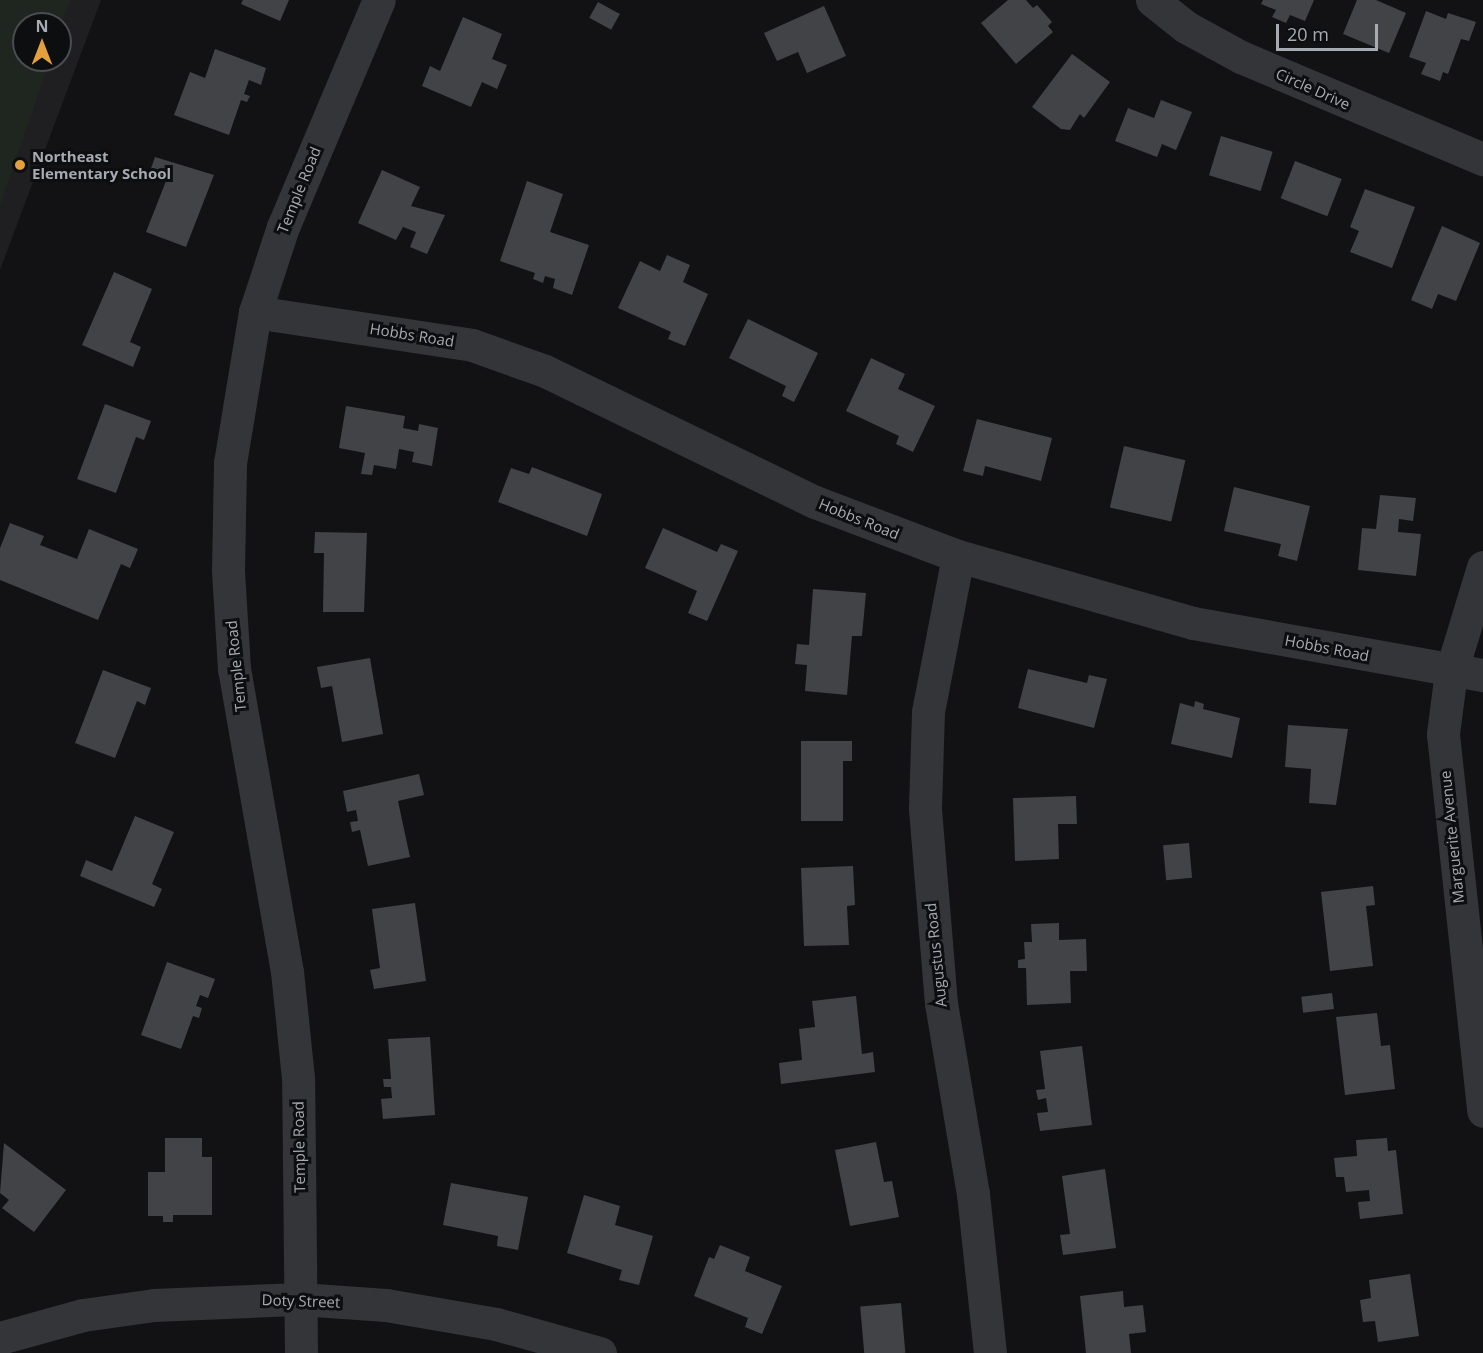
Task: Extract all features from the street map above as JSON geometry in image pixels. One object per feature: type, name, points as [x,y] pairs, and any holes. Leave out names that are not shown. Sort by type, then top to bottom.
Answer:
[{"type":"street","name":"Temple Road","points":[[301,1353],[298,1078],[287,972],[234,669],[228,570],[230,464],[255,312],[283,227],[379,0]]},
{"type":"street","name":"Circle Drive","points":[[1152,0],[1186,27],[1241,57],[1483,159]]},
{"type":"street","name":"Hobbs Road","points":[[255,312],[483,348],[546,371],[815,502],[958,556],[1193,623],[1451,672],[1483,675]]},
{"type":"street","name":"Augustus Road","points":[[958,556],[928,712],[925,809],[941,1003],[973,1194],[990,1353]]},
{"type":"street","name":"Marguerite Avenue","points":[[1483,567],[1451,672],[1443,734],[1446,790],[1483,1111]]},
{"type":"street","name":"Doty Street","points":[[7,1326],[154,1305],[300,1299],[386,1305],[496,1324],[600,1353]]},
{"type":"shaded area","name":"Northeast Elementary School","points":[[0,0],[101,0],[0,270]]},
{"type":"shaded area","points":[[0,0],[70,0],[66,12],[12,12],[12,72],[46,72],[0,205]]},
{"type":"building","points":[[243,0],[289,0],[280,21],[241,4]]},
{"type":"building","points":[[1008,0],[1026,0],[1033,8],[1037,5],[1052,22],[1048,26],[1053,32],[1016,64],[981,23]]},
{"type":"building","points":[[1263,0],[1314,0],[1305,21],[1290,15],[1286,23],[1272,17],[1276,10],[1261,4]]},
{"type":"building","points":[[1357,0],[1376,0],[1406,13],[1389,53],[1343,34]]},
{"type":"building","points":[[598,2],[620,14],[611,30],[589,18]]},
{"type":"building","points":[[824,6],[846,56],[807,73],[798,52],[777,61],[764,33]]},
{"type":"building","points":[[1426,11],[1446,19],[1448,13],[1476,22],[1469,41],[1461,39],[1448,74],[1443,72],[1440,81],[1421,74],[1426,63],[1409,57]]},
{"type":"building","points":[[463,17],[502,34],[492,59],[507,65],[497,89],[482,82],[471,107],[422,86],[430,66],[440,71]]},
{"type":"building","points":[[215,49],[266,68],[261,85],[249,80],[244,94],[250,96],[247,102],[241,100],[229,135],[174,115],[190,72],[205,78]]},
{"type":"building","points":[[1072,54],[1110,82],[1084,118],[1080,114],[1070,130],[1061,129],[1032,107]]},
{"type":"building","points":[[1161,100],[1192,112],[1176,150],[1162,144],[1157,157],[1115,141],[1128,108],[1154,118]]},
{"type":"building","points":[[1221,136],[1273,152],[1261,191],[1209,175]]},
{"type":"building","points":[[155,157],[214,175],[186,247],[146,232],[166,181],[149,174]]},
{"type":"building","points":[[1295,161],[1342,179],[1327,216],[1281,198]]},
{"type":"building","points":[[382,170],[420,187],[411,206],[445,215],[427,254],[410,247],[416,232],[403,227],[396,240],[358,223]]},
{"type":"building","points":[[527,181],[563,194],[550,232],[589,245],[572,295],[553,288],[555,279],[545,276],[543,283],[533,279],[535,273],[500,261]]},
{"type":"building","points":[[1365,189],[1415,207],[1392,268],[1350,252],[1359,231],[1350,227]]},
{"type":"building","points":[[1442,226],[1480,243],[1456,301],[1438,294],[1432,309],[1411,300]]},
{"type":"building","points":[[667,255],[690,265],[683,282],[708,294],[685,346],[668,339],[671,332],[618,308],[640,261],[660,271]]},
{"type":"building","points":[[114,272],[152,289],[130,342],[141,347],[133,367],[82,345]]},
{"type":"building","points":[[748,319],[818,353],[794,402],[782,396],[786,386],[729,358]]},
{"type":"building","points":[[871,358],[905,374],[898,389],[935,406],[913,452],[896,444],[899,436],[846,411]]},
{"type":"building","points":[[105,404],[151,421],[144,440],[136,437],[116,493],[77,479]]},
{"type":"building","points":[[346,406],[405,416],[403,428],[418,431],[419,424],[438,428],[432,466],[412,462],[414,452],[399,449],[396,469],[374,465],[372,475],[361,474],[365,453],[339,448]]},
{"type":"building","points":[[977,419],[1052,438],[1041,481],[985,466],[983,476],[963,471]]},
{"type":"building","points":[[1124,446],[1185,460],[1171,522],[1110,507]]},
{"type":"building","points":[[532,467],[602,494],[587,536],[498,502],[511,468],[529,474]]},
{"type":"building","points":[[1234,487],[1310,506],[1297,561],[1278,556],[1281,544],[1224,531]]},
{"type":"building","points":[[1380,495],[1416,498],[1413,521],[1399,519],[1398,532],[1421,534],[1416,576],[1358,570],[1362,528],[1376,529]]},
{"type":"building","points":[[10,523],[44,536],[40,545],[77,559],[89,529],[138,549],[130,568],[121,564],[98,620],[0,580],[0,548]]},
{"type":"building","points":[[663,528],[717,552],[721,544],[738,551],[707,621],[688,613],[697,591],[645,568]]},
{"type":"building","points":[[315,532],[367,533],[364,612],[323,612],[324,553],[314,553]]},
{"type":"building","points":[[813,589],[866,593],[862,636],[852,636],[847,695],[805,691],[807,665],[795,664],[797,644],[809,645]]},
{"type":"building","points":[[370,658],[383,734],[342,742],[332,686],[321,688],[317,667]]},
{"type":"building","points":[[1028,669],[1087,683],[1089,675],[1107,679],[1094,728],[1018,708]]},
{"type":"building","points":[[103,670],[151,688],[145,705],[137,701],[115,758],[75,743]]},
{"type":"building","points":[[1195,701],[1204,704],[1203,709],[1240,718],[1232,758],[1171,744],[1180,703],[1194,707]]},
{"type":"building","points":[[1288,725],[1348,729],[1336,805],[1309,803],[1311,769],[1285,767]]},
{"type":"building","points":[[801,741],[852,741],[852,761],[843,761],[843,821],[801,821]]},
{"type":"building","points":[[419,774],[424,795],[398,801],[410,857],[368,866],[360,830],[352,832],[350,822],[358,821],[356,810],[347,812],[343,791]]},
{"type":"building","points":[[1076,796],[1077,824],[1058,824],[1059,859],[1015,861],[1013,798]]},
{"type":"building","points":[[135,816],[174,832],[152,884],[162,889],[154,907],[80,876],[86,860],[112,871]]},
{"type":"building","points":[[1189,843],[1192,878],[1166,880],[1163,845]]},
{"type":"building","points":[[853,866],[855,905],[847,906],[849,945],[804,946],[801,868]]},
{"type":"building","points":[[1373,886],[1375,905],[1366,906],[1373,966],[1330,971],[1321,892]]},
{"type":"building","points":[[415,903],[426,981],[374,989],[370,970],[380,968],[372,909]]},
{"type":"building","points":[[1059,923],[1059,940],[1086,939],[1087,971],[1070,971],[1071,1003],[1027,1005],[1026,968],[1018,968],[1018,960],[1025,959],[1024,942],[1032,942],[1031,924]]},
{"type":"building","points":[[167,962],[215,979],[208,998],[200,995],[196,1006],[202,1008],[199,1018],[193,1016],[181,1049],[141,1035]]},
{"type":"building","points":[[1332,993],[1334,1009],[1303,1013],[1301,997]]},
{"type":"building","points":[[856,996],[862,1054],[873,1052],[875,1072],[781,1084],[779,1063],[802,1060],[799,1029],[815,1027],[812,1001]]},
{"type":"building","points":[[1377,1013],[1381,1046],[1390,1045],[1395,1089],[1345,1095],[1336,1017]]},
{"type":"building","points":[[430,1037],[435,1115],[383,1119],[381,1099],[392,1098],[391,1087],[384,1087],[383,1079],[391,1079],[388,1039]]},
{"type":"building","points":[[1082,1046],[1092,1125],[1040,1131],[1037,1113],[1048,1112],[1046,1098],[1038,1100],[1036,1090],[1045,1089],[1040,1051]]},
{"type":"building","points":[[165,1138],[202,1138],[202,1157],[212,1157],[212,1215],[173,1215],[173,1222],[163,1222],[163,1216],[148,1216],[148,1172],[165,1172]]},
{"type":"building","points":[[1387,1138],[1388,1151],[1396,1150],[1403,1214],[1360,1219],[1358,1202],[1370,1201],[1369,1190],[1346,1192],[1344,1177],[1336,1177],[1334,1158],[1357,1156],[1356,1140]]},
{"type":"building","points":[[876,1142],[884,1182],[892,1181],[899,1217],[850,1226],[835,1150]]},
{"type":"building","points":[[4,1143],[66,1190],[34,1232],[2,1208],[9,1200],[0,1193]]},
{"type":"building","points":[[1105,1169],[1116,1248],[1063,1255],[1060,1235],[1070,1234],[1062,1176]]},
{"type":"building","points":[[451,1183],[528,1197],[518,1250],[497,1246],[498,1236],[443,1225]]},
{"type":"building","points":[[584,1195],[620,1206],[615,1225],[653,1236],[639,1285],[619,1280],[622,1270],[567,1253]]},
{"type":"building","points":[[720,1245],[750,1257],[745,1271],[782,1286],[762,1334],[745,1327],[748,1318],[694,1296],[709,1257],[714,1259]]},
{"type":"building","points":[[1410,1274],[1419,1336],[1378,1342],[1375,1321],[1363,1322],[1360,1300],[1371,1298],[1369,1280]]},
{"type":"building","points":[[1123,1291],[1124,1307],[1143,1305],[1146,1332],[1129,1334],[1131,1353],[1086,1353],[1080,1296]]},
{"type":"building","points":[[901,1303],[905,1353],[864,1353],[860,1307]]},
{"type":"place","name":"Northeast Elementary School","points":[[20,165]]}]
